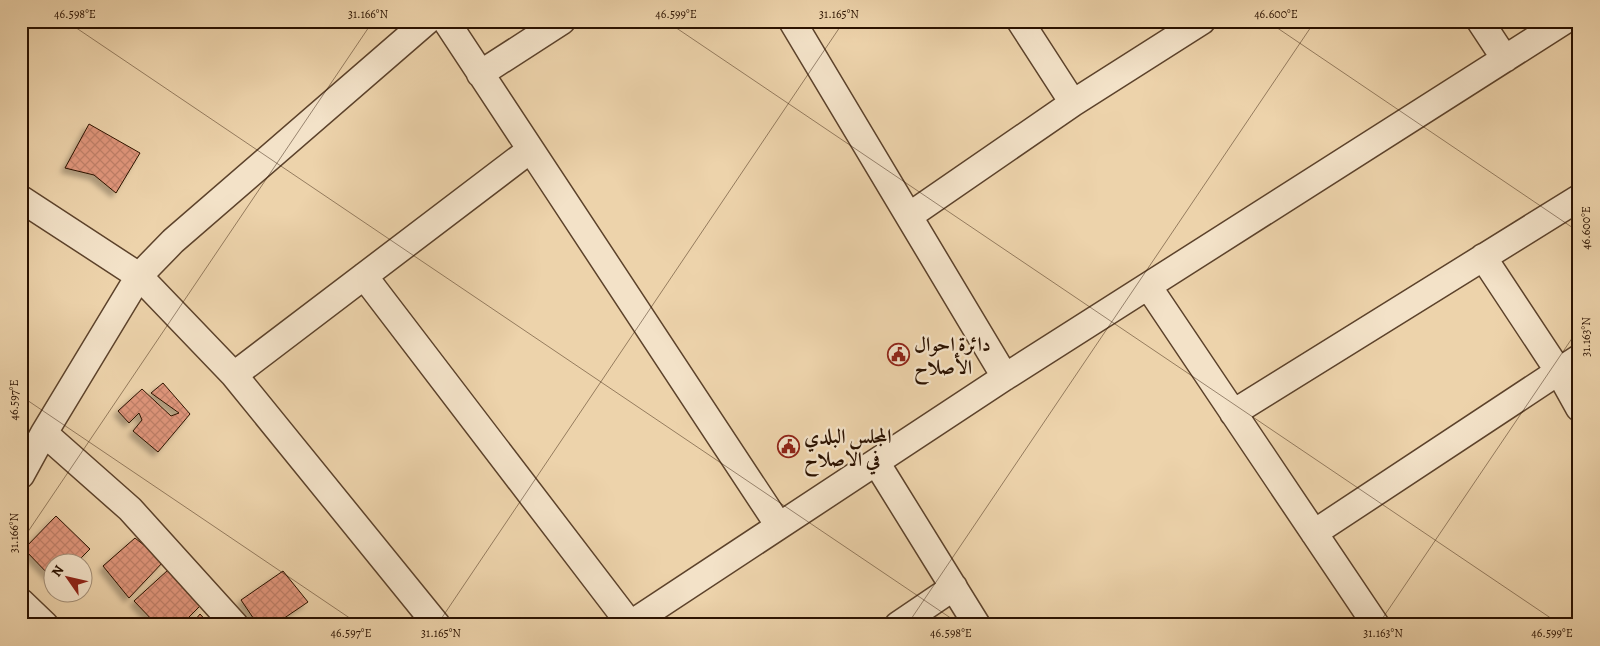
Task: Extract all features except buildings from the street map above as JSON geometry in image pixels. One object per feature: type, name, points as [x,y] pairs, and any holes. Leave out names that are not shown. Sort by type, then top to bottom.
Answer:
[{"type":"street","points":[[21,475],[44,433],[139,276],[173,242],[428,21]]},
{"type":"street","points":[[446,21],[778,526]]},
{"type":"street","points":[[480,74],[562,21]]},
{"type":"street","points":[[792,21],[1005,377]]},
{"type":"street","points":[[1020,21],[1073,103]]},
{"type":"street","points":[[908,216],[1073,103],[1202,21]]},
{"type":"street","points":[[1480,21],[1504,59]]},
{"type":"street","points":[[364,276],[630,624],[1005,377],[1564,21]]},
{"type":"street","points":[[234,375],[530,150]]},
{"type":"street","points":[[1233,413],[1579,198]]},
{"type":"street","points":[[21,199],[139,276],[234,375],[437,625]]},
{"type":"street","points":[[1483,257],[1569,365],[1579,408]]},
{"type":"street","points":[[1148,286],[1376,625]]},
{"type":"street","points":[[1314,533],[1569,365]]},
{"type":"street","points":[[44,433],[130,508],[235,625]]},
{"type":"street","points":[[876,462],[977,625]]},
{"type":"street","points":[[898,625],[954,587]]},
{"type":"place","name":"دائرة احوال الأصلاح","points":[[898,355]]},
{"type":"place","name":"المجلس البلدي في الاصلاح","points":[[788,447]]}]
